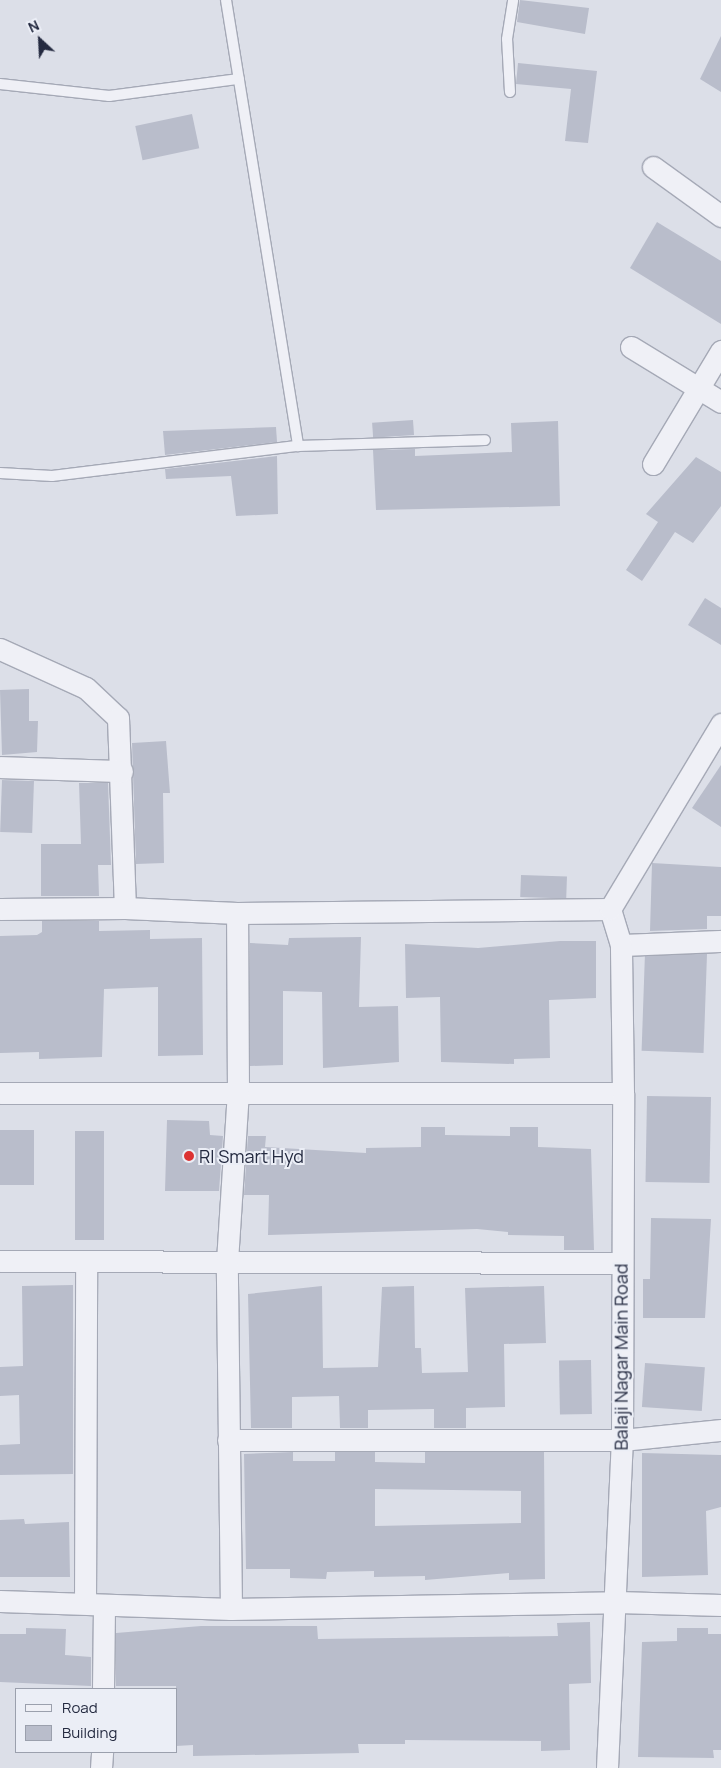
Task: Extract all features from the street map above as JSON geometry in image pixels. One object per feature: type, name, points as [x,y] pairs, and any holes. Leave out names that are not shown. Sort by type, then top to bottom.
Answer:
[{"type":"street","points":[[652,167],[721,216]]},
{"type":"street","points":[[631,346],[721,402]]},
{"type":"street","points":[[653,464],[721,351]]},
{"type":"street","points":[[2,651],[86,688],[118,718],[122,771],[125,908]]},
{"type":"street","points":[[0,909],[125,908],[237,913],[610,909],[714,757],[721,724]]},
{"type":"street","points":[[0,767],[122,771]]},
{"type":"street","name":"Balaji Nagar Main Road","points":[[607,1768],[617,1602],[622,1440],[623,1094],[621,945],[610,909]]},
{"type":"street","points":[[231,1609],[226,1261],[238,1093],[237,913]]},
{"type":"street","points":[[621,945],[721,941]]},
{"type":"street","points":[[0,1093],[623,1094]]},
{"type":"street","points":[[0,1261],[86,1263],[226,1261],[622,1263]]},
{"type":"street","points":[[86,1263],[95,1604],[103,1688]]},
{"type":"street","points":[[228,1440],[622,1440],[721,1430]]},
{"type":"street","points":[[0,1601],[231,1609],[617,1602],[721,1605]]},
{"type":"street","points":[[101,1768],[102,1753]]},
{"type":"lane","points":[[226,0],[298,446]]},
{"type":"lane","points":[[510,92],[507,39],[513,0]]},
{"type":"lane","points":[[0,84],[109,96],[239,79]]},
{"type":"lane","points":[[0,473],[52,476],[298,446],[485,440]]},
{"type":"building","points":[[520,0],[589,8],[585,34],[517,22]]},
{"type":"building","points":[[721,36],[721,92],[700,79]]},
{"type":"building","points":[[518,63],[597,71],[588,143],[565,141],[571,89],[516,84]]},
{"type":"building","points":[[192,114],[199,148],[143,160],[135,126]]},
{"type":"building","points":[[657,222],[721,261],[721,324],[630,268]]},
{"type":"building","points":[[413,420],[414,435],[373,438],[372,423]]},
{"type":"building","points":[[558,421],[560,506],[376,510],[373,450],[415,449],[415,456],[512,452],[511,423]]},
{"type":"building","points":[[276,427],[277,442],[165,455],[163,431]]},
{"type":"building","points":[[277,456],[278,514],[236,516],[231,476],[166,479],[165,469]]},
{"type":"building","points":[[696,457],[721,472],[721,506],[693,543],[675,532],[642,581],[626,570],[658,522],[646,514]]},
{"type":"building","points":[[705,598],[721,608],[721,645],[688,625]]},
{"type":"building","points":[[29,689],[29,721],[38,721],[37,752],[2,755],[0,690]]},
{"type":"building","points":[[166,741],[170,793],[163,793],[164,863],[136,864],[132,743]]},
{"type":"building","points":[[721,765],[721,827],[692,808]]},
{"type":"building","points":[[2,780],[34,781],[32,833],[0,832]]},
{"type":"building","points":[[79,783],[108,783],[111,865],[98,865],[99,896],[41,896],[41,844],[81,844]]},
{"type":"building","points":[[652,863],[721,867],[721,916],[707,916],[707,929],[650,931]]},
{"type":"building","points":[[521,875],[567,877],[566,899],[520,897]]},
{"type":"building","points":[[42,921],[99,921],[99,931],[150,930],[150,939],[202,938],[203,1055],[158,1056],[158,987],[104,989],[102,1057],[39,1059],[39,1052],[0,1053],[0,936],[37,935],[42,932]]},
{"type":"building","points":[[361,937],[359,1007],[398,1006],[399,1062],[323,1068],[322,992],[283,991],[283,1065],[250,1066],[250,943],[288,945],[289,938]]},
{"type":"building","points":[[560,941],[596,941],[596,998],[549,1000],[550,1058],[514,1059],[514,1064],[441,1062],[440,997],[406,998],[405,944],[478,948]]},
{"type":"building","points":[[645,952],[707,954],[704,1053],[642,1051]]},
{"type":"building","points":[[647,1096],[711,1097],[709,1183],[645,1182]]},
{"type":"building","name":"RI Smart Hyd","points":[[167,1120],[209,1121],[210,1135],[223,1136],[219,1191],[165,1191]]},
{"type":"building","points":[[421,1127],[445,1127],[445,1135],[510,1136],[510,1127],[538,1127],[538,1147],[591,1149],[594,1250],[564,1250],[564,1236],[508,1235],[508,1232],[477,1229],[268,1235],[269,1195],[244,1195],[248,1136],[266,1136],[265,1147],[366,1153],[366,1148],[421,1147]]},
{"type":"building","points":[[0,1130],[34,1130],[34,1185],[0,1185]]},
{"type":"building","points":[[75,1131],[104,1131],[104,1240],[75,1240]]},
{"type":"building","points":[[651,1218],[711,1219],[705,1318],[643,1318],[643,1279],[650,1279]]},
{"type":"building","points":[[73,1285],[73,1474],[0,1475],[0,1445],[20,1444],[19,1395],[0,1396],[0,1367],[23,1366],[22,1286]]},
{"type":"building","points":[[322,1286],[323,1368],[378,1367],[382,1287],[414,1286],[415,1348],[421,1348],[422,1373],[468,1372],[465,1288],[544,1286],[546,1343],[504,1344],[505,1407],[466,1408],[466,1428],[434,1428],[434,1409],[368,1410],[368,1428],[340,1428],[339,1396],[292,1397],[292,1428],[251,1428],[248,1294]]},
{"type":"building","points":[[591,1360],[592,1414],[560,1415],[559,1361]]},
{"type":"building","points":[[645,1363],[705,1367],[702,1411],[642,1407]]},
{"type":"building","points":[[293,1452],[293,1461],[335,1461],[335,1452],[375,1452],[375,1462],[425,1463],[425,1452],[544,1452],[545,1579],[509,1580],[509,1573],[425,1580],[425,1576],[374,1577],[374,1571],[327,1572],[326,1579],[290,1578],[290,1569],[246,1569],[244,1454]],"holes":[[[375,1489],[521,1491],[521,1523],[375,1526]]]},
{"type":"building","points":[[642,1453],[721,1455],[721,1507],[706,1511],[708,1575],[642,1577]]},
{"type":"building","points":[[24,1519],[25,1524],[69,1522],[70,1577],[0,1577],[0,1520]]},
{"type":"building","points":[[590,1622],[591,1683],[569,1684],[570,1750],[541,1751],[541,1741],[405,1740],[405,1744],[358,1744],[359,1753],[193,1756],[193,1745],[178,1746],[178,1688],[176,1686],[116,1686],[116,1633],[201,1626],[317,1626],[318,1639],[558,1636],[557,1623]]},
{"type":"building","points":[[26,1628],[66,1629],[65,1655],[91,1657],[91,1686],[0,1682],[0,1634],[26,1634]]},
{"type":"building","points":[[677,1628],[708,1628],[708,1634],[721,1634],[721,1750],[713,1750],[714,1758],[638,1757],[642,1642],[677,1641]]},
{"type":"place","name":"RI Smart Hyd","points":[[189,1156]]}]
